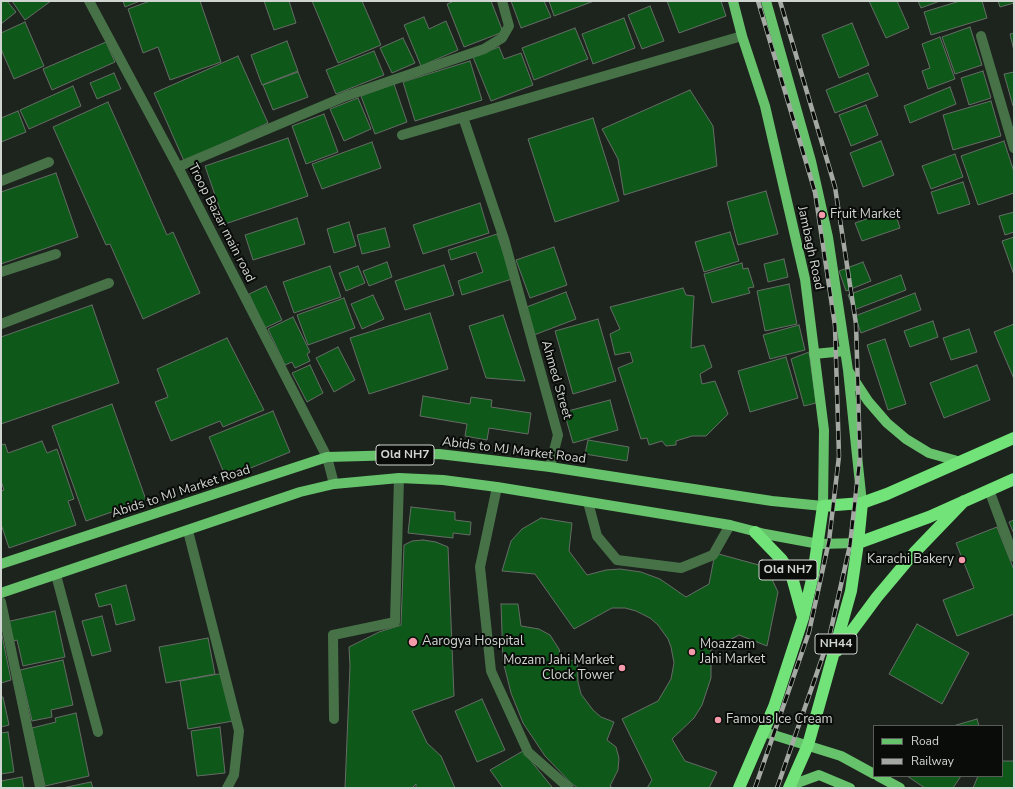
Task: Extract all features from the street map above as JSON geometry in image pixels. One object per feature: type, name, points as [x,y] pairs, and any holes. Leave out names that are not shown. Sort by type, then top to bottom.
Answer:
[{"type":"highway","points":[[823,506],[862,503],[913,484],[1014,438]]},
{"type":"highway","points":[[862,503],[858,543],[904,527],[1014,479]]},
{"type":"highway","points":[[832,659],[877,597],[914,553],[964,501]]},
{"type":"highway","name":"NH44","points":[[739,788],[774,707],[803,618],[819,544],[823,506]]},
{"type":"highway","name":"Old NH7","points":[[755,532],[782,560],[792,577],[803,618]]},
{"type":"highway","name":"NH44","points":[[789,787],[808,745],[851,591],[858,543]]},
{"type":"main road","name":"Jambagh Road","points":[[733,1],[742,36],[765,106],[805,279],[824,430],[823,506]]},
{"type":"main road","points":[[766,1],[811,161],[828,237],[846,351],[862,503]]},
{"type":"main road","points":[[814,354],[846,351]]},
{"type":"main road","points":[[848,370],[868,401],[886,423],[906,439],[930,453],[961,462]]},
{"type":"main road","name":"Abids to MJ Market Road","points":[[1,564],[327,457],[439,454],[550,467],[772,501],[823,506]]},
{"type":"main road","name":"Old NH7","points":[[1,593],[300,492],[334,484],[399,478],[443,480],[497,487],[730,525],[755,532],[819,544],[858,543]]},
{"type":"main road","points":[[764,732],[841,756],[873,773]]},
{"type":"main road","points":[[789,787],[819,775],[850,788]]},
{"type":"main road","points":[[880,777],[900,788]]},
{"type":"street","name":"Troop Bazar main road","points":[[89,1],[178,168],[327,457],[334,484]]},
{"type":"street","points":[[178,168],[346,96],[484,49],[502,38],[509,26],[502,1]]},
{"type":"street","points":[[402,135],[742,36]]},
{"type":"street","points":[[981,36],[1014,148]]},
{"type":"street","name":"Ahmed Street","points":[[463,117],[504,239],[558,436],[550,467]]},
{"type":"street","points":[[1,181],[49,162]]},
{"type":"street","points":[[1,272],[56,254]]},
{"type":"street","points":[[1,324],[110,283]]},
{"type":"street","points":[[334,719],[333,635],[395,622],[399,478]]},
{"type":"street","points":[[497,487],[480,567],[491,671],[528,752],[569,788]]},
{"type":"street","points":[[989,490],[1014,557]]},
{"type":"street","points":[[588,502],[597,536],[617,560],[681,568],[713,555],[730,525]]},
{"type":"street","points":[[188,531],[239,731],[237,762],[234,776],[227,788]]},
{"type":"street","points":[[56,575],[98,732]]},
{"type":"street","points":[[1,602],[40,787]]},
{"type":"building","points":[[1,1],[7,1],[16,12],[1,24]]},
{"type":"building","points":[[12,1],[51,1],[25,20]]},
{"type":"building","points":[[123,1],[140,1],[125,7]]},
{"type":"building","points":[[150,1],[200,1],[221,62],[170,80],[158,47],[143,53],[128,9]]},
{"type":"building","points":[[264,1],[289,1],[296,23],[274,30]]},
{"type":"building","points":[[312,1],[362,1],[381,45],[338,63]]},
{"type":"building","points":[[454,1],[491,1],[503,32],[464,47],[447,4]]},
{"type":"building","points":[[511,1],[544,1],[551,17],[521,28]]},
{"type":"building","points":[[549,1],[594,1],[554,16]]},
{"type":"building","points":[[667,1],[721,1],[726,16],[679,33]]},
{"type":"building","points":[[869,1],[897,1],[909,28],[886,38]]},
{"type":"building","points":[[918,1],[940,1],[921,8]]},
{"type":"building","points":[[960,1],[982,1],[987,18],[931,35],[924,12]]},
{"type":"building","points":[[998,1],[1014,1],[1014,3],[1000,7]]},
{"type":"building","points":[[650,6],[664,41],[642,49],[628,15]]},
{"type":"building","points":[[424,17],[429,29],[446,21],[458,50],[421,66],[404,25]]},
{"type":"building","points":[[624,18],[635,48],[593,64],[582,34]]},
{"type":"building","points":[[25,22],[44,66],[14,79],[1,49],[1,33]]},
{"type":"building","points":[[852,23],[869,65],[839,78],[822,35]]},
{"type":"building","points":[[970,27],[982,65],[955,74],[942,37]]},
{"type":"building","points":[[575,28],[588,59],[534,80],[522,48]]},
{"type":"building","points":[[1014,33],[1014,51],[1010,34]]},
{"type":"building","points":[[940,37],[955,79],[928,89],[922,71],[930,68],[922,44]]},
{"type":"building","points":[[403,38],[415,63],[392,73],[380,48]]},
{"type":"building","points":[[287,41],[298,71],[262,85],[251,55]]},
{"type":"building","points":[[106,42],[115,62],[52,90],[43,69]]},
{"type":"building","points":[[499,47],[504,59],[521,53],[533,85],[491,101],[473,57]]},
{"type":"building","points":[[374,51],[384,75],[336,94],[326,70]]},
{"type":"building","points":[[238,56],[268,123],[184,161],[154,93]]},
{"type":"building","points":[[470,61],[482,100],[415,121],[403,82]]},
{"type":"building","points":[[983,71],[991,98],[969,105],[961,78]]},
{"type":"building","points":[[298,72],[308,97],[273,110],[263,85]]},
{"type":"building","points":[[1014,72],[1014,106],[1013,106],[1004,74]]},
{"type":"building","points":[[114,73],[121,89],[97,99],[90,83]]},
{"type":"building","points":[[868,73],[878,96],[835,113],[826,90]]},
{"type":"building","points":[[394,84],[407,122],[375,134],[361,96]]},
{"type":"building","points":[[73,86],[81,106],[29,129],[20,110]]},
{"type":"building","points":[[950,87],[956,104],[910,123],[904,106]]},
{"type":"building","points":[[690,90],[713,126],[717,166],[624,195],[618,159],[602,129]]},
{"type":"building","points":[[358,98],[371,129],[344,141],[330,109]]},
{"type":"building","points":[[991,101],[1001,136],[953,150],[943,115]]},
{"type":"building","points":[[108,102],[167,235],[173,232],[200,293],[143,319],[110,244],[106,245],[53,127]]},
{"type":"building","points":[[866,105],[878,135],[851,146],[839,115]]},
{"type":"building","points":[[18,111],[26,132],[1,142],[1,118]]},
{"type":"building","points":[[324,114],[338,152],[306,164],[292,126]]},
{"type":"building","points":[[593,118],[619,201],[555,222],[528,139]]},
{"type":"building","points":[[288,138],[308,196],[225,224],[205,166]]},
{"type":"building","points":[[881,141],[894,175],[863,187],[850,153]]},
{"type":"building","points":[[1004,141],[1014,172],[1014,193],[978,205],[961,156]]},
{"type":"building","points":[[372,142],[381,168],[322,189],[312,164]]},
{"type":"building","points":[[955,154],[963,177],[931,189],[922,166]]},
{"type":"building","points":[[56,173],[78,237],[1,264],[1,192]]},
{"type":"building","points":[[963,182],[970,204],[938,214],[931,192]]},
{"type":"building","points":[[766,191],[778,234],[738,245],[727,202]]},
{"type":"building","points":[[480,203],[489,233],[423,254],[413,225]]},
{"type":"building","points":[[894,209],[900,228],[862,241],[855,223]]},
{"type":"building","points":[[1014,212],[1014,232],[1005,235],[999,216]]},
{"type":"building","points":[[297,218],[305,244],[253,260],[245,235]]},
{"type":"building","points":[[349,222],[356,246],[334,253],[327,229]]},
{"type":"building","points":[[385,228],[390,247],[362,254],[357,235]]},
{"type":"building","points":[[730,232],[739,261],[704,272],[695,242]]},
{"type":"building","points":[[497,234],[512,279],[462,295],[458,281],[483,272],[476,252],[451,260],[448,250]]},
{"type":"building","points":[[1014,237],[1014,275],[1002,241]]},
{"type":"building","points":[[554,247],[567,285],[530,298],[516,260]]},
{"type":"building","points":[[784,259],[788,277],[768,282],[764,264]]},
{"type":"building","points":[[387,262],[392,277],[369,286],[363,271]]},
{"type":"building","points":[[863,262],[871,281],[846,291],[839,271]]},
{"type":"building","points":[[742,263],[743,269],[748,268],[754,287],[748,288],[750,293],[712,303],[704,274]]},
{"type":"building","points":[[444,265],[454,295],[405,310],[395,281]]},
{"type":"building","points":[[330,266],[341,297],[294,313],[283,282]]},
{"type":"building","points":[[358,266],[365,283],[346,291],[339,273]]},
{"type":"building","points":[[901,275],[906,290],[854,310],[848,295]]},
{"type":"building","points":[[789,284],[797,324],[765,331],[757,291]]},
{"type":"building","points":[[266,286],[282,320],[265,328],[249,294]]},
{"type":"building","points":[[683,288],[686,295],[694,296],[691,348],[704,345],[712,367],[700,374],[702,384],[715,381],[728,414],[706,436],[692,436],[676,441],[676,445],[666,446],[662,441],[649,445],[647,438],[641,439],[618,368],[633,362],[630,352],[615,355],[610,334],[620,329],[610,307]]},
{"type":"building","points":[[566,292],[576,319],[534,335],[524,308]]},
{"type":"building","points":[[915,293],[921,310],[861,333],[855,316]]},
{"type":"building","points":[[373,295],[384,319],[362,329],[351,304]]},
{"type":"building","points":[[344,298],[355,328],[308,345],[297,315]]},
{"type":"building","points":[[92,305],[119,383],[1,424],[1,337]]},
{"type":"building","points":[[430,313],[448,369],[369,394],[350,338]]},
{"type":"building","points":[[503,315],[525,381],[486,378],[469,326]]},
{"type":"building","points":[[293,317],[310,352],[307,354],[310,361],[295,368],[292,362],[285,365],[268,329]]},
{"type":"building","points":[[598,319],[616,381],[573,394],[555,331]]},
{"type":"building","points":[[933,321],[938,337],[910,347],[904,331]]},
{"type":"building","points":[[1014,324],[1014,379],[994,332]]},
{"type":"building","points":[[799,325],[805,350],[770,359],[763,335]]},
{"type":"building","points":[[969,329],[977,352],[951,360],[943,338]]},
{"type":"building","points":[[227,338],[264,410],[223,427],[220,421],[171,441],[155,402],[168,397],[157,369]]},
{"type":"building","points":[[885,339],[906,404],[888,410],[867,345]]},
{"type":"building","points":[[338,347],[355,380],[334,392],[316,358]]},
{"type":"building","points":[[809,352],[816,403],[804,406],[791,359]]},
{"type":"building","points":[[786,357],[798,398],[750,412],[738,371]]},
{"type":"building","points":[[310,365],[323,393],[307,402],[292,373]]},
{"type":"building","points":[[977,365],[990,400],[944,418],[930,383]]},
{"type":"building","points":[[423,396],[470,404],[471,397],[492,400],[491,407],[531,413],[528,434],[489,428],[487,440],[465,436],[467,424],[420,416]]},
{"type":"building","points":[[610,400],[618,430],[573,443],[564,412]]},
{"type":"building","points":[[112,404],[146,500],[86,521],[52,426]]},
{"type":"building","points":[[273,411],[290,452],[226,478],[209,437]]},
{"type":"building","points":[[588,440],[629,447],[627,461],[585,454]]},
{"type":"building","points":[[42,441],[47,453],[57,449],[74,499],[68,501],[76,525],[9,548],[1,524],[1,491],[4,490],[1,481],[1,445],[5,444],[8,453]]},
{"type":"building","points":[[411,507],[455,512],[455,520],[471,522],[470,535],[453,533],[453,538],[408,533]]},
{"type":"building","name":"Moazzam Jahi Market","points":[[541,518],[572,523],[569,551],[587,575],[606,570],[620,569],[641,572],[660,579],[686,597],[709,584],[715,553],[766,567],[778,592],[767,646],[739,635],[711,650],[711,678],[702,705],[694,718],[672,739],[685,761],[717,772],[709,788],[647,788],[652,780],[622,719],[658,701],[671,679],[674,663],[671,647],[668,639],[658,625],[650,618],[636,611],[625,608],[612,608],[574,629],[535,574],[502,571],[511,541],[522,529]]},
{"type":"building","points":[[1014,520],[1014,534],[1009,522]]},
{"type":"building","points":[[997,527],[1014,570],[1014,614],[957,636],[943,600],[974,588],[956,543]]},
{"type":"building","points":[[423,540],[436,542],[448,547],[454,696],[412,711],[427,743],[441,756],[455,788],[416,788],[416,784],[412,788],[345,788],[350,666],[349,647],[379,632],[401,625],[404,545],[412,541]]},
{"type":"building","points":[[126,585],[135,620],[116,625],[111,604],[99,607],[95,594]]},
{"type":"building","points":[[501,604],[518,604],[521,626],[539,629],[550,635],[559,649],[561,659],[577,661],[578,682],[581,694],[593,710],[601,717],[614,722],[607,740],[616,747],[619,758],[618,770],[610,786],[613,788],[578,788],[571,783],[545,756],[523,723],[511,693],[503,661]]},
{"type":"building","points":[[55,611],[65,657],[23,666],[17,640],[10,642],[6,622]]},
{"type":"building","points":[[102,616],[111,651],[92,656],[82,621]]},
{"type":"building","points":[[917,624],[969,653],[942,704],[889,674]]},
{"type":"building","points":[[1,630],[11,680],[1,683]]},
{"type":"building","points":[[208,638],[215,674],[166,683],[159,647]]},
{"type":"building","points":[[63,660],[73,705],[51,710],[52,717],[32,721],[20,670]]},
{"type":"building","points":[[224,673],[233,721],[188,729],[180,681]]},
{"type":"building","points":[[1,697],[3,697],[9,725],[1,727]]},
{"type":"building","points":[[482,699],[505,750],[477,762],[455,711]]},
{"type":"building","points":[[76,713],[89,776],[45,786],[32,728],[56,722],[55,718]]},
{"type":"building","points":[[977,719],[979,725],[956,725]]},
{"type":"building","points":[[220,727],[225,773],[197,776],[191,731]]},
{"type":"building","points":[[8,732],[14,772],[1,774],[1,733]]},
{"type":"building","points":[[523,751],[552,787],[551,788],[503,788],[490,770]]},
{"type":"building","points":[[1003,761],[1014,761],[1014,788],[973,788],[978,777],[1003,777]]},
{"type":"building","points":[[22,777],[24,788],[1,788],[1,781]]},
{"type":"building","points":[[908,777],[960,777],[953,788],[925,788]]},
{"type":"building","points":[[91,782],[93,788],[62,788]]},
{"type":"railway","points":[[755,788],[809,632],[829,541],[839,456],[835,326],[815,192],[758,1]]},
{"type":"railway","points":[[777,788],[829,638],[850,545],[860,457],[856,324],[835,187],[780,1]]},
{"type":"place","name":"Fruit Market","points":[[822,215]]},
{"type":"place","name":"Karachi Bakery","points":[[962,560]]},
{"type":"place","name":"Aarogya Hospital","points":[[413,642]]},
{"type":"place","name":"Moazzam Jahi Market","points":[[692,652]]},
{"type":"place","name":"Mozam Jahi Market Clock Tower","points":[[622,668]]},
{"type":"place","name":"Famous Ice Cream","points":[[718,720]]}]
